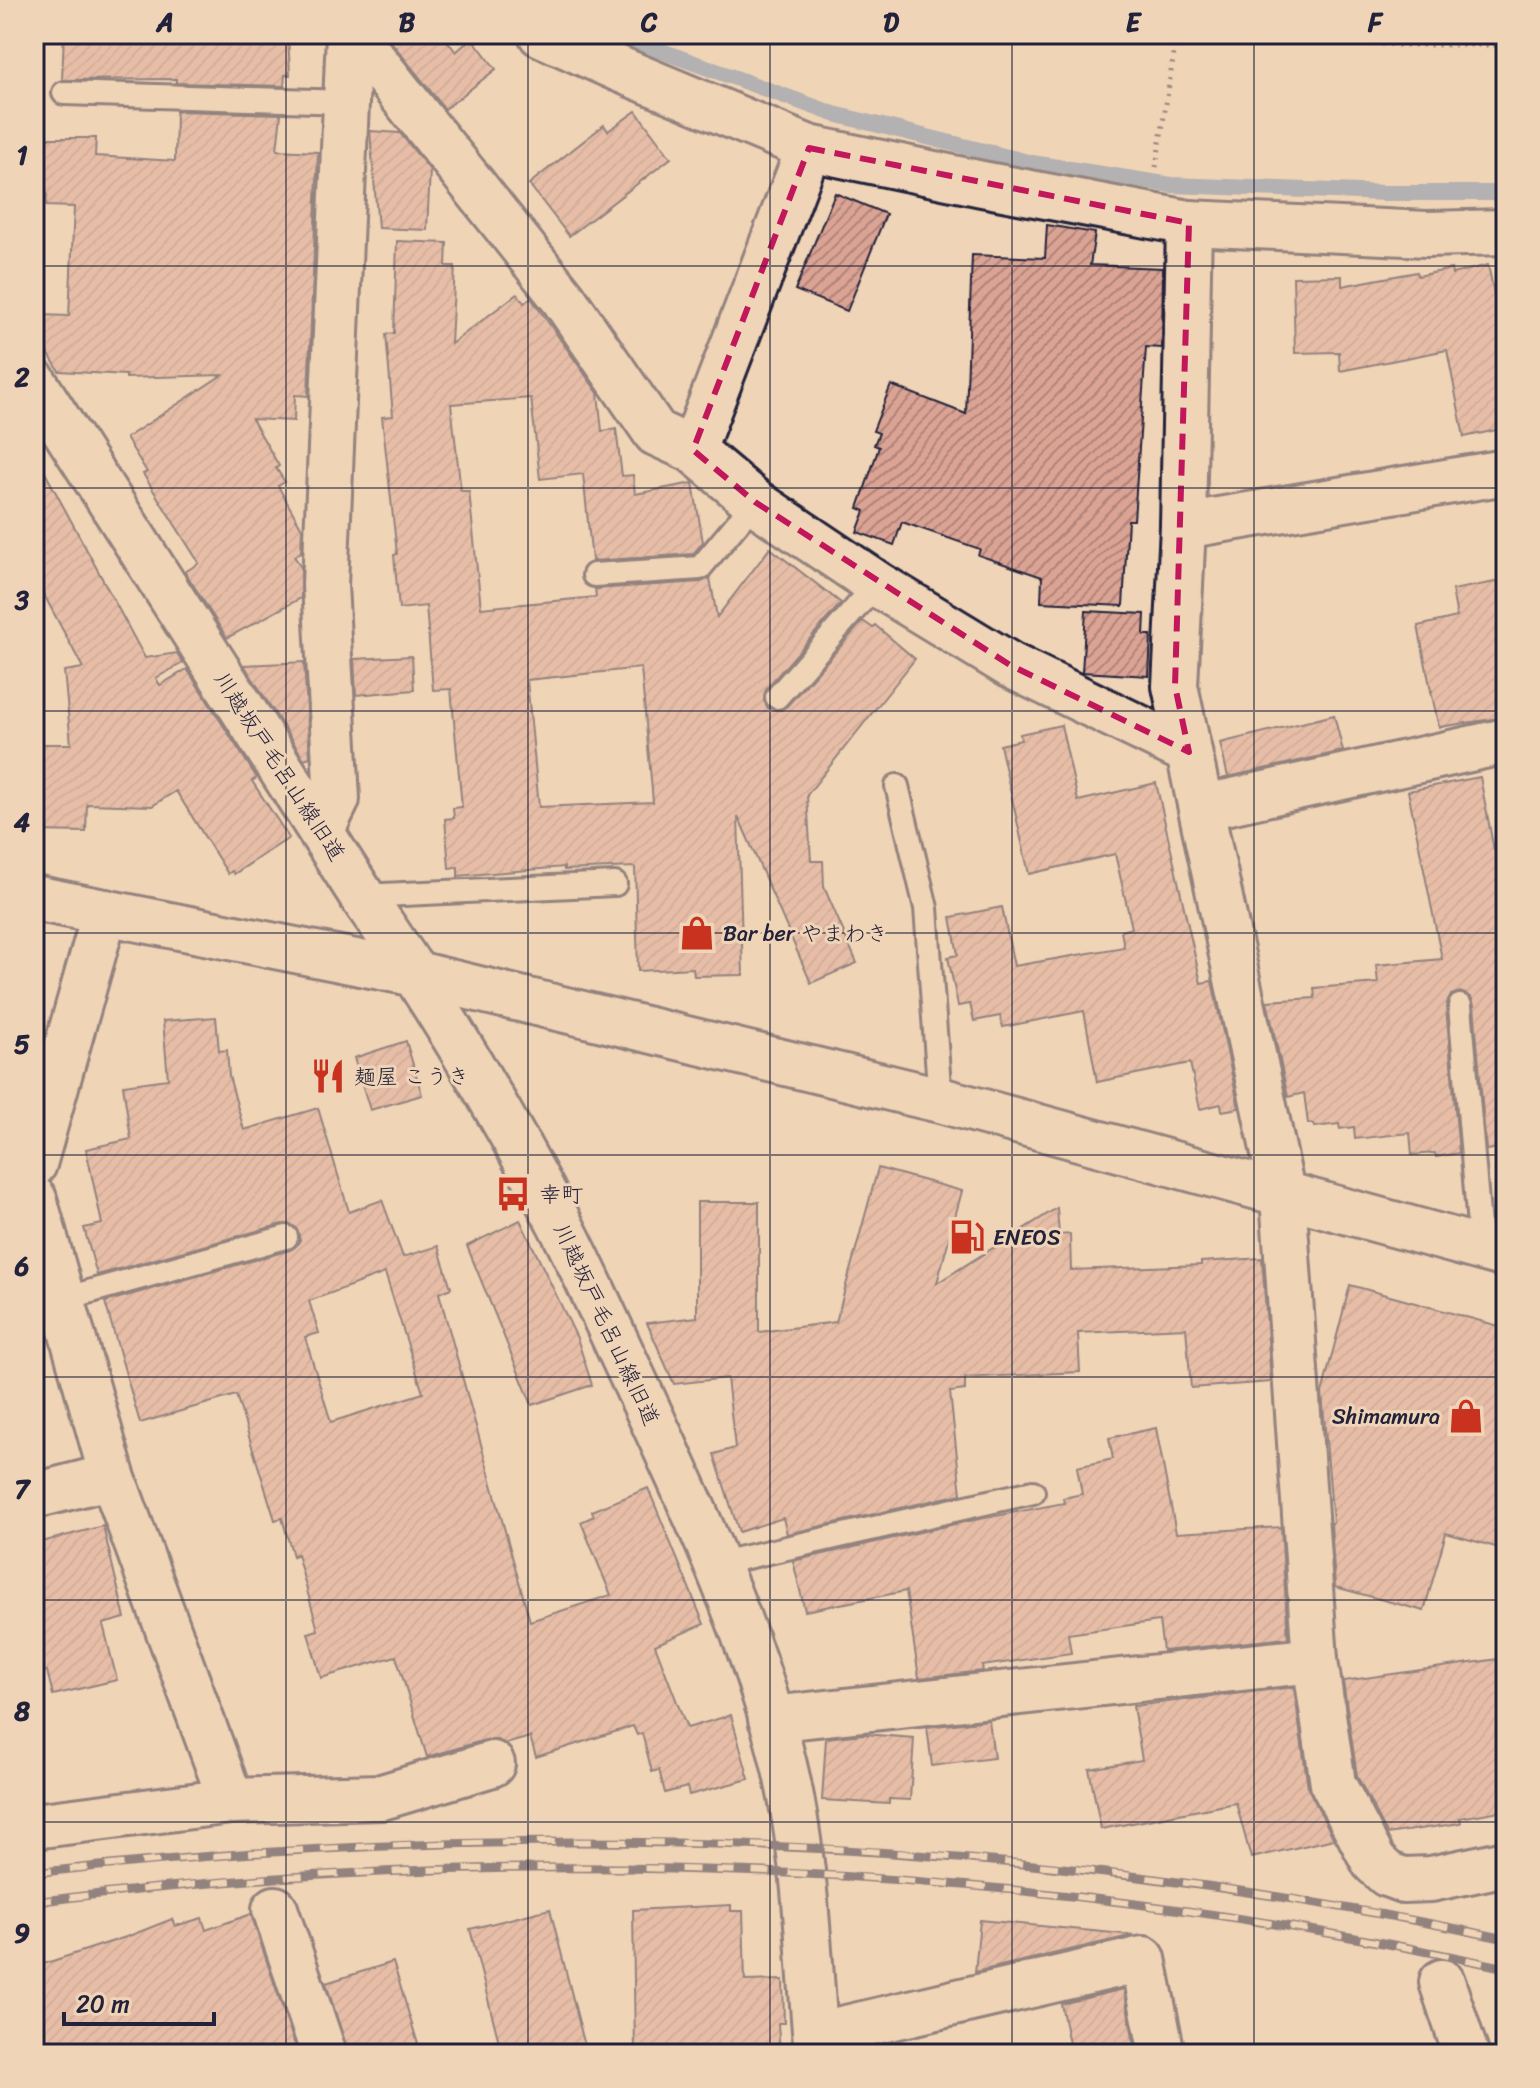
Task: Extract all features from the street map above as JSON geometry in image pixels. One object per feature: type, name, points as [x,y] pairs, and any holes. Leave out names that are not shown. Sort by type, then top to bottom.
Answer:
[{"type":"street","points":[[322,830],[337,799],[325,585],[351,34]]},
{"type":"street","points":[[351,34],[563,298],[656,433],[693,450],[755,502],[877,584],[1010,665],[1189,752]]},
{"type":"street","points":[[541,34],[809,148],[982,184],[1189,223],[1427,234],[1506,232]]},
{"type":"street","points":[[693,450],[809,148]]},
{"type":"street","points":[[1189,223],[1183,526],[1175,686],[1283,1196],[1315,1660],[1333,1784],[1374,1862],[1387,1874],[1403,1880],[1431,1879],[1506,1863]]},
{"type":"street","name":"川越坂戸毛呂山線旧道","points":[[34,382],[362,896],[416,974],[516,1141],[560,1225],[656,1427],[742,1631],[784,1762],[802,1861],[816,2045]]},
{"type":"street","points":[[1183,526],[1506,472]]},
{"type":"street","points":[[1201,808],[1506,741]]},
{"type":"street","points":[[34,898],[416,974],[940,1100],[1494,1252]]},
{"type":"street","points":[[34,1164],[105,912]]},
{"type":"street","points":[[34,1199],[112,1476],[231,1801]]},
{"type":"street","points":[[34,1496],[112,1476]]},
{"type":"street","points":[[771,1719],[1315,1660]]},
{"type":"street","points":[[34,1826],[231,1801],[382,1797],[492,1764]]},
{"type":"street","points":[[275,1909],[324,2054]]},
{"type":"street","points":[[816,2045],[1143,1959],[1162,2054]]},
{"type":"street","points":[[1442,1982],[1466,2054]]},
{"type":"lane","points":[[64,93],[346,102]]},
{"type":"lane","points":[[594,575],[700,568],[755,502]]},
{"type":"lane","points":[[777,697],[877,584]]},
{"type":"lane","points":[[897,786],[926,908],[940,1100]]},
{"type":"lane","points":[[362,896],[615,884]]},
{"type":"lane","points":[[1460,1006],[1494,1252]]},
{"type":"lane","points":[[63,1299],[286,1237]]},
{"type":"lane","points":[[716,1564],[1033,1492]]},
{"type":"path","points":[[1156,166],[1177,34]]},
{"type":"path","points":[[1254,34],[1399,45],[1506,45]]},
{"type":"highlighted area","points":[[809,148],[1189,223],[1175,686],[1189,752],[1010,665],[755,502],[693,450]]},
{"type":"building","points":[[64,34],[288,34],[290,75],[285,75],[284,86],[176,83],[176,79],[62,80]]},
{"type":"building","points":[[385,34],[442,34],[456,52],[472,38],[496,69],[445,109]]},
{"type":"building","points":[[176,111],[281,114],[277,150],[318,152],[308,396],[295,395],[294,421],[252,419],[279,466],[276,468],[285,482],[278,486],[302,529],[301,552],[294,556],[301,567],[301,598],[227,638],[185,572],[199,563],[143,474],[147,472],[126,438],[222,375],[126,378],[126,375],[59,371],[42,343],[41,315],[69,316],[74,207],[46,206],[47,194],[34,194],[34,138],[96,138],[95,156],[175,161]]},
{"type":"building","points":[[636,111],[671,158],[569,236],[529,184],[604,125],[608,131]]},
{"type":"building","points":[[370,131],[400,133],[430,170],[427,230],[378,228]]},
{"type":"building","points":[[835,193],[886,214],[847,311],[795,290]]},
{"type":"building","points":[[1047,225],[1095,233],[1090,265],[1163,268],[1162,348],[1146,347],[1134,520],[1128,520],[1123,606],[1041,602],[1042,577],[978,555],[980,549],[902,522],[894,545],[857,532],[865,511],[858,508],[879,447],[874,445],[879,433],[873,431],[891,385],[966,414],[972,255],[1045,258]]},
{"type":"building","points":[[397,241],[447,243],[446,266],[455,266],[451,344],[517,294],[524,303],[531,298],[598,393],[602,431],[616,429],[622,476],[633,475],[635,494],[693,483],[703,542],[693,554],[592,561],[583,474],[540,479],[531,398],[451,404],[461,491],[469,491],[481,608],[596,597],[595,589],[701,582],[710,578],[717,617],[770,548],[841,603],[767,688],[764,701],[768,708],[781,710],[787,706],[863,621],[873,628],[875,625],[915,659],[807,795],[811,861],[823,861],[824,887],[857,963],[811,983],[738,816],[743,975],[694,976],[693,968],[638,971],[635,867],[564,870],[564,867],[458,876],[458,867],[449,868],[445,819],[454,818],[453,808],[462,807],[451,689],[433,690],[426,606],[399,609],[394,555],[397,554],[382,417],[393,416],[386,334],[394,333]],"holes":[[[641,668],[653,802],[539,807],[527,680]]]},
{"type":"building","points":[[1488,265],[1506,350],[1506,428],[1464,437],[1447,350],[1340,371],[1339,352],[1295,353],[1293,277],[1342,276],[1342,286],[1417,272],[1418,276],[1451,269],[1452,274]]},
{"type":"building","points":[[34,452],[145,658],[177,653],[183,663],[156,678],[160,685],[187,669],[257,778],[252,781],[289,838],[234,874],[232,871],[228,874],[176,791],[152,806],[87,804],[86,832],[35,831],[36,744],[71,744],[64,671],[83,668],[34,576]]},
{"type":"building","points":[[1506,580],[1506,717],[1439,727],[1418,626],[1457,617],[1452,590]]},
{"type":"building","points":[[1086,611],[1145,614],[1144,635],[1151,635],[1149,676],[1082,672]]},
{"type":"building","points":[[412,656],[414,690],[356,695],[354,659]]},
{"type":"building","points":[[304,662],[310,757],[304,759],[244,665]]},
{"type":"building","points":[[1334,715],[1343,751],[1228,777],[1220,743]]},
{"type":"building","points":[[1061,725],[1078,801],[1156,783],[1201,983],[1212,981],[1239,1108],[1222,1111],[1221,1104],[1200,1109],[1190,1063],[1097,1082],[1084,1011],[1003,1027],[1000,1016],[974,1021],[970,1004],[958,1006],[948,957],[958,955],[951,917],[1002,907],[1014,966],[1124,947],[1121,931],[1132,928],[1115,854],[1029,874],[1000,745],[1021,740],[1020,734]]},
{"type":"building","points":[[1480,777],[1494,850],[1498,849],[1506,890],[1506,1147],[1486,1150],[1474,1005],[1471,997],[1460,992],[1451,995],[1446,1007],[1459,1153],[1436,1157],[1435,1153],[1412,1155],[1410,1133],[1355,1139],[1354,1127],[1340,1129],[1339,1124],[1314,1127],[1314,1124],[1308,1124],[1304,1093],[1288,1097],[1267,1001],[1315,998],[1314,988],[1378,983],[1376,965],[1442,959],[1408,791]]},
{"type":"building","points":[[216,1017],[219,1051],[227,1050],[229,1076],[244,1130],[318,1108],[349,1212],[382,1200],[403,1257],[438,1246],[451,1288],[439,1293],[530,1621],[611,1595],[581,1522],[594,1516],[592,1511],[648,1488],[704,1624],[655,1645],[687,1728],[731,1715],[749,1779],[689,1795],[687,1787],[665,1793],[659,1770],[652,1772],[642,1733],[637,1735],[633,1726],[536,1757],[530,1737],[506,1744],[485,1740],[427,1757],[396,1656],[321,1678],[308,1633],[318,1630],[297,1554],[293,1556],[282,1518],[275,1520],[236,1395],[140,1423],[105,1302],[290,1250],[300,1240],[295,1227],[282,1224],[97,1275],[84,1228],[102,1224],[86,1149],[131,1139],[123,1085],[168,1079],[163,1021]],"holes":[[[385,1273],[423,1393],[331,1422],[305,1337],[319,1333],[309,1301]]]},
{"type":"building","points":[[406,1041],[422,1095],[370,1110],[354,1058]]},
{"type":"building","points":[[878,1168],[962,1191],[937,1283],[1057,1208],[1059,1235],[1070,1234],[1071,1270],[1201,1265],[1201,1262],[1262,1258],[1271,1382],[1191,1388],[1186,1328],[1078,1333],[1080,1372],[965,1378],[965,1390],[950,1392],[961,1494],[787,1534],[783,1518],[739,1532],[714,1454],[735,1448],[727,1378],[674,1384],[647,1323],[697,1317],[697,1202],[759,1202],[759,1332],[836,1322]]},
{"type":"building","points":[[520,1220],[577,1338],[592,1385],[532,1405],[467,1246]]},
{"type":"building","points":[[1350,1285],[1506,1328],[1506,1550],[1446,1533],[1424,1611],[1335,1587],[1322,1393]]},
{"type":"building","points":[[1156,1428],[1176,1533],[1281,1527],[1288,1638],[1163,1651],[1159,1621],[1068,1634],[1071,1653],[982,1666],[983,1671],[919,1678],[906,1591],[805,1611],[793,1561],[1064,1503],[1063,1498],[1082,1494],[1077,1467],[1113,1459],[1109,1438]]},
{"type":"building","points":[[103,1526],[125,1618],[103,1624],[117,1680],[53,1695],[47,1671],[40,1672],[34,1646],[34,1544]]},
{"type":"building","points":[[1506,1658],[1506,1810],[1460,1818],[1461,1823],[1387,1834],[1357,1776],[1343,1681]]},
{"type":"building","points":[[1294,1687],[1308,1788],[1334,1839],[1251,1858],[1236,1803],[1101,1829],[1089,1769],[1142,1760],[1133,1706]]},
{"type":"building","points":[[989,1720],[994,1758],[932,1766],[927,1727]]},
{"type":"building","points":[[863,1734],[914,1738],[910,1800],[889,1799],[889,1804],[822,1800],[826,1738]]},
{"type":"building","points":[[731,1905],[731,1911],[743,1911],[745,1981],[783,1980],[784,2023],[778,2023],[780,2054],[635,2054],[633,1910]]},
{"type":"building","points":[[550,1909],[587,2054],[502,2054],[470,1929]]},
{"type":"building","points":[[251,1914],[298,2054],[46,2054],[34,2016],[34,1967],[172,1919],[175,1926],[202,1918],[206,1930]]},
{"type":"building","points":[[980,1920],[1134,1935],[975,1972]]},
{"type":"building","points":[[393,1962],[421,2054],[348,2054],[326,1983]]},
{"type":"building","points":[[1124,1989],[1136,2054],[1071,2054],[1061,2004]]},
{"type":"waterway","points":[[615,34],[834,114],[1032,163],[1171,185],[1385,193],[1506,193]]},
{"type":"railway","points":[[34,1873],[220,1855],[405,1845],[589,1842],[773,1846],[957,1858],[1140,1877],[1323,1904],[1506,1939]]},
{"type":"railway","points":[[34,1902],[217,1882],[401,1871],[587,1868],[773,1872],[959,1885],[1143,1905],[1326,1933],[1506,1968]]},
{"type":"place","name":"Bar ber やまわき","points":[[697,933]]},
{"type":"place","name":"麺屋 こうき","points":[[328,1076]]},
{"type":"place","name":"幸町","points":[[513,1194]]},
{"type":"place","name":"ENEOS","points":[[967,1237]]},
{"type":"place","name":"Shimamura","points":[[1466,1416]]}]
